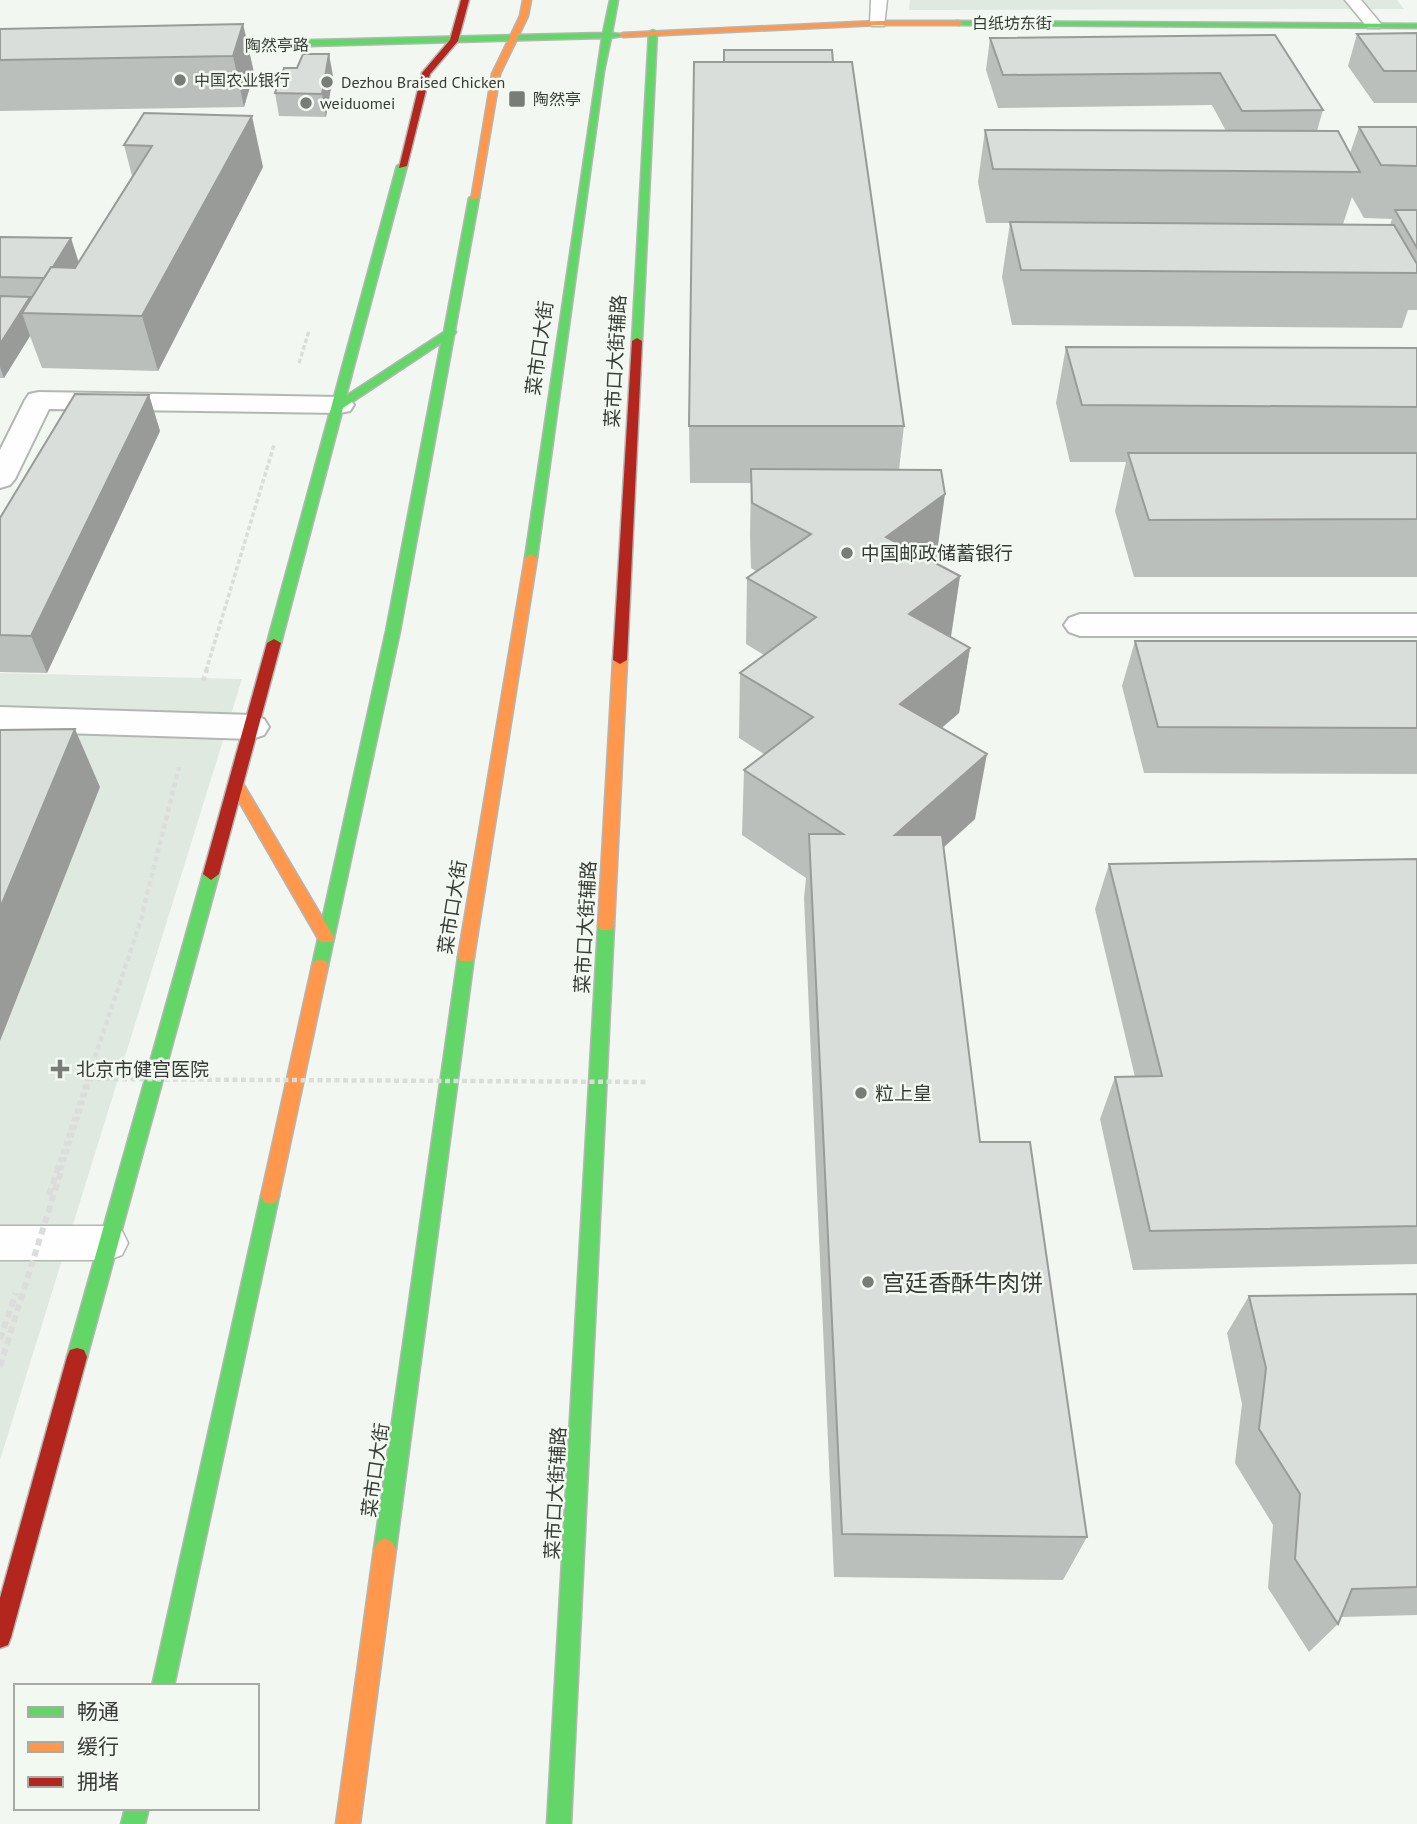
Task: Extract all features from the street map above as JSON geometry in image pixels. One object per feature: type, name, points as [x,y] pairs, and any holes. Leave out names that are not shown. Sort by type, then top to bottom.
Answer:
[{"type":"street","points":[[0,1637],[340,405],[426,73],[454,41],[465,0]]},
{"type":"street","points":[[163,1684],[393,631],[451,332],[496,74],[524,16],[527,0]]},
{"type":"street","name":"菜市口大街","points":[[348,1824],[468,932],[536,526],[600,71],[614,0]]},
{"type":"street","name":"白纸坊东街","points":[[512,40],[878,23],[1417,26]]},
{"type":"street","name":"菜市口大街辅路","points":[[559,1824],[653,32]]},
{"type":"street","name":"陶然亭路","points":[[182,47],[512,40]]},
{"type":"street","points":[[0,479],[39,400],[340,405],[451,332]]},
{"type":"street","points":[[1080,625],[1417,625]]},
{"type":"street","points":[[0,719],[252,727]]},
{"type":"street","points":[[236,784],[326,938]]},
{"type":"lane","points":[[878,23],[879,0]]},
{"type":"lane","points":[[1353,0],[1374,25]]},
{"type":"lane","points":[[0,1243],[109,1243]]},
{"type":"path","points":[[0,1366],[142,917],[190,725],[275,440]]},
{"type":"path","points":[[90,1079],[649,1082]]},
{"type":"shaded area","points":[[910,0],[1397,0],[1404,9],[909,10]]},
{"type":"shaded area","name":"北京市健宫医院","points":[[0,673],[242,679],[0,1460]]},
{"type":"building","points":[[243,24],[233,56],[0,60],[0,29]]},
{"type":"building","points":[[1417,33],[1417,71],[1384,71],[1357,34]]},
{"type":"building","points":[[1275,35],[1323,110],[1242,111],[1220,73],[1003,75],[990,38]]},
{"type":"building","points":[[724,50],[832,50],[833,62],[724,62]]},
{"type":"building","points":[[303,54],[329,54],[322,94],[275,93],[284,68],[297,68]]},
{"type":"building","points":[[694,62],[852,62],[904,426],[689,426]]},
{"type":"building","points":[[144,113],[252,116],[142,316],[22,313],[51,267],[75,268],[152,146],[124,145]]},
{"type":"building","points":[[1359,127],[1417,127],[1417,166],[1381,165]]},
{"type":"building","points":[[985,130],[1338,131],[1360,172],[993,169]]},
{"type":"building","points":[[1395,210],[1417,210],[1417,248]]},
{"type":"building","points":[[1010,222],[1394,225],[1417,264],[1417,273],[1021,270]]},
{"type":"building","points":[[0,237],[71,238],[44,278],[0,277]]},
{"type":"building","points":[[0,296],[30,297],[0,344]]},
{"type":"building","points":[[1066,347],[1417,348],[1417,407],[1082,405]]},
{"type":"building","points":[[75,394],[149,395],[31,636],[0,635],[0,518]]},
{"type":"building","points":[[1128,453],[1417,453],[1417,519],[1149,520]]},
{"type":"building","points":[[751,469],[941,470],[945,494],[886,537],[960,576],[909,614],[970,648],[900,704],[987,754],[895,835],[942,835],[980,1142],[1030,1142],[1087,1537],[842,1534],[809,834],[843,834],[744,770],[813,717],[740,673],[816,617],[747,578],[811,534],[752,503]]},
{"type":"building","points":[[1135,641],[1417,641],[1417,728],[1158,727]]},
{"type":"building","points":[[75,729],[0,908],[0,730]]},
{"type":"building","points":[[1417,859],[1417,1226],[1150,1231],[1115,1077],[1162,1076],[1109,864]]},
{"type":"building","points":[[1417,1294],[1417,1587],[1352,1589],[1338,1624],[1295,1559],[1300,1494],[1259,1429],[1266,1368],[1249,1296]]},
{"type":"traffic: fast","points":[[531,558],[600,71],[614,0]]},
{"type":"traffic: fast","points":[[959,23],[1417,26]]},
{"type":"traffic: fast","points":[[637,341],[653,32]]},
{"type":"traffic: fast","points":[[195,46],[512,40],[623,35]]},
{"type":"traffic: fast","points":[[274,643],[402,166]]},
{"type":"traffic: fast","points":[[320,966],[393,631],[474,198]]},
{"type":"traffic: fast","points":[[340,405],[451,332]]},
{"type":"traffic: fast","points":[[77,1357],[211,874]]},
{"type":"traffic: fast","points":[[559,1824],[606,926]]},
{"type":"traffic: fast","points":[[385,1549],[466,957]]},
{"type":"traffic: fast","points":[[163,1684],[270,1196]]},
{"type":"traffic: fast","points":[[133,1824],[136,1810]]},
{"type":"traffic: slow","points":[[474,198],[496,74],[524,16],[527,0]]},
{"type":"traffic: slow","points":[[623,35],[878,23],[959,23]]},
{"type":"traffic: slow","points":[[466,957],[531,558]]},
{"type":"traffic: slow","points":[[606,926],[620,660]]},
{"type":"traffic: slow","points":[[236,784],[326,938]]},
{"type":"traffic: slow","points":[[270,1196],[320,966]]},
{"type":"traffic: slow","points":[[348,1824],[385,1549]]},
{"type":"traffic: jam","points":[[402,166],[426,73],[454,41],[465,0]]},
{"type":"traffic: jam","points":[[620,660],[637,341]]},
{"type":"traffic: jam","points":[[211,874],[274,643]]},
{"type":"traffic: jam","points":[[0,1637],[77,1357]]},
{"type":"place","name":"中国农业银行","points":[[180,80]]},
{"type":"place","name":"Dezhou Braised Chicken","points":[[327,82]]},
{"type":"place","name":"陶然亭","points":[[517,99]]},
{"type":"place","name":"weiduomei","points":[[306,103]]},
{"type":"place","name":"中国邮政储蓄银行","points":[[847,553]]},
{"type":"place","name":"北京市健宫医院","points":[[60,1069]]},
{"type":"place","name":"粒上皇","points":[[861,1093]]},
{"type":"place","name":"宫廷香酥牛肉饼","points":[[868,1282]]}]
